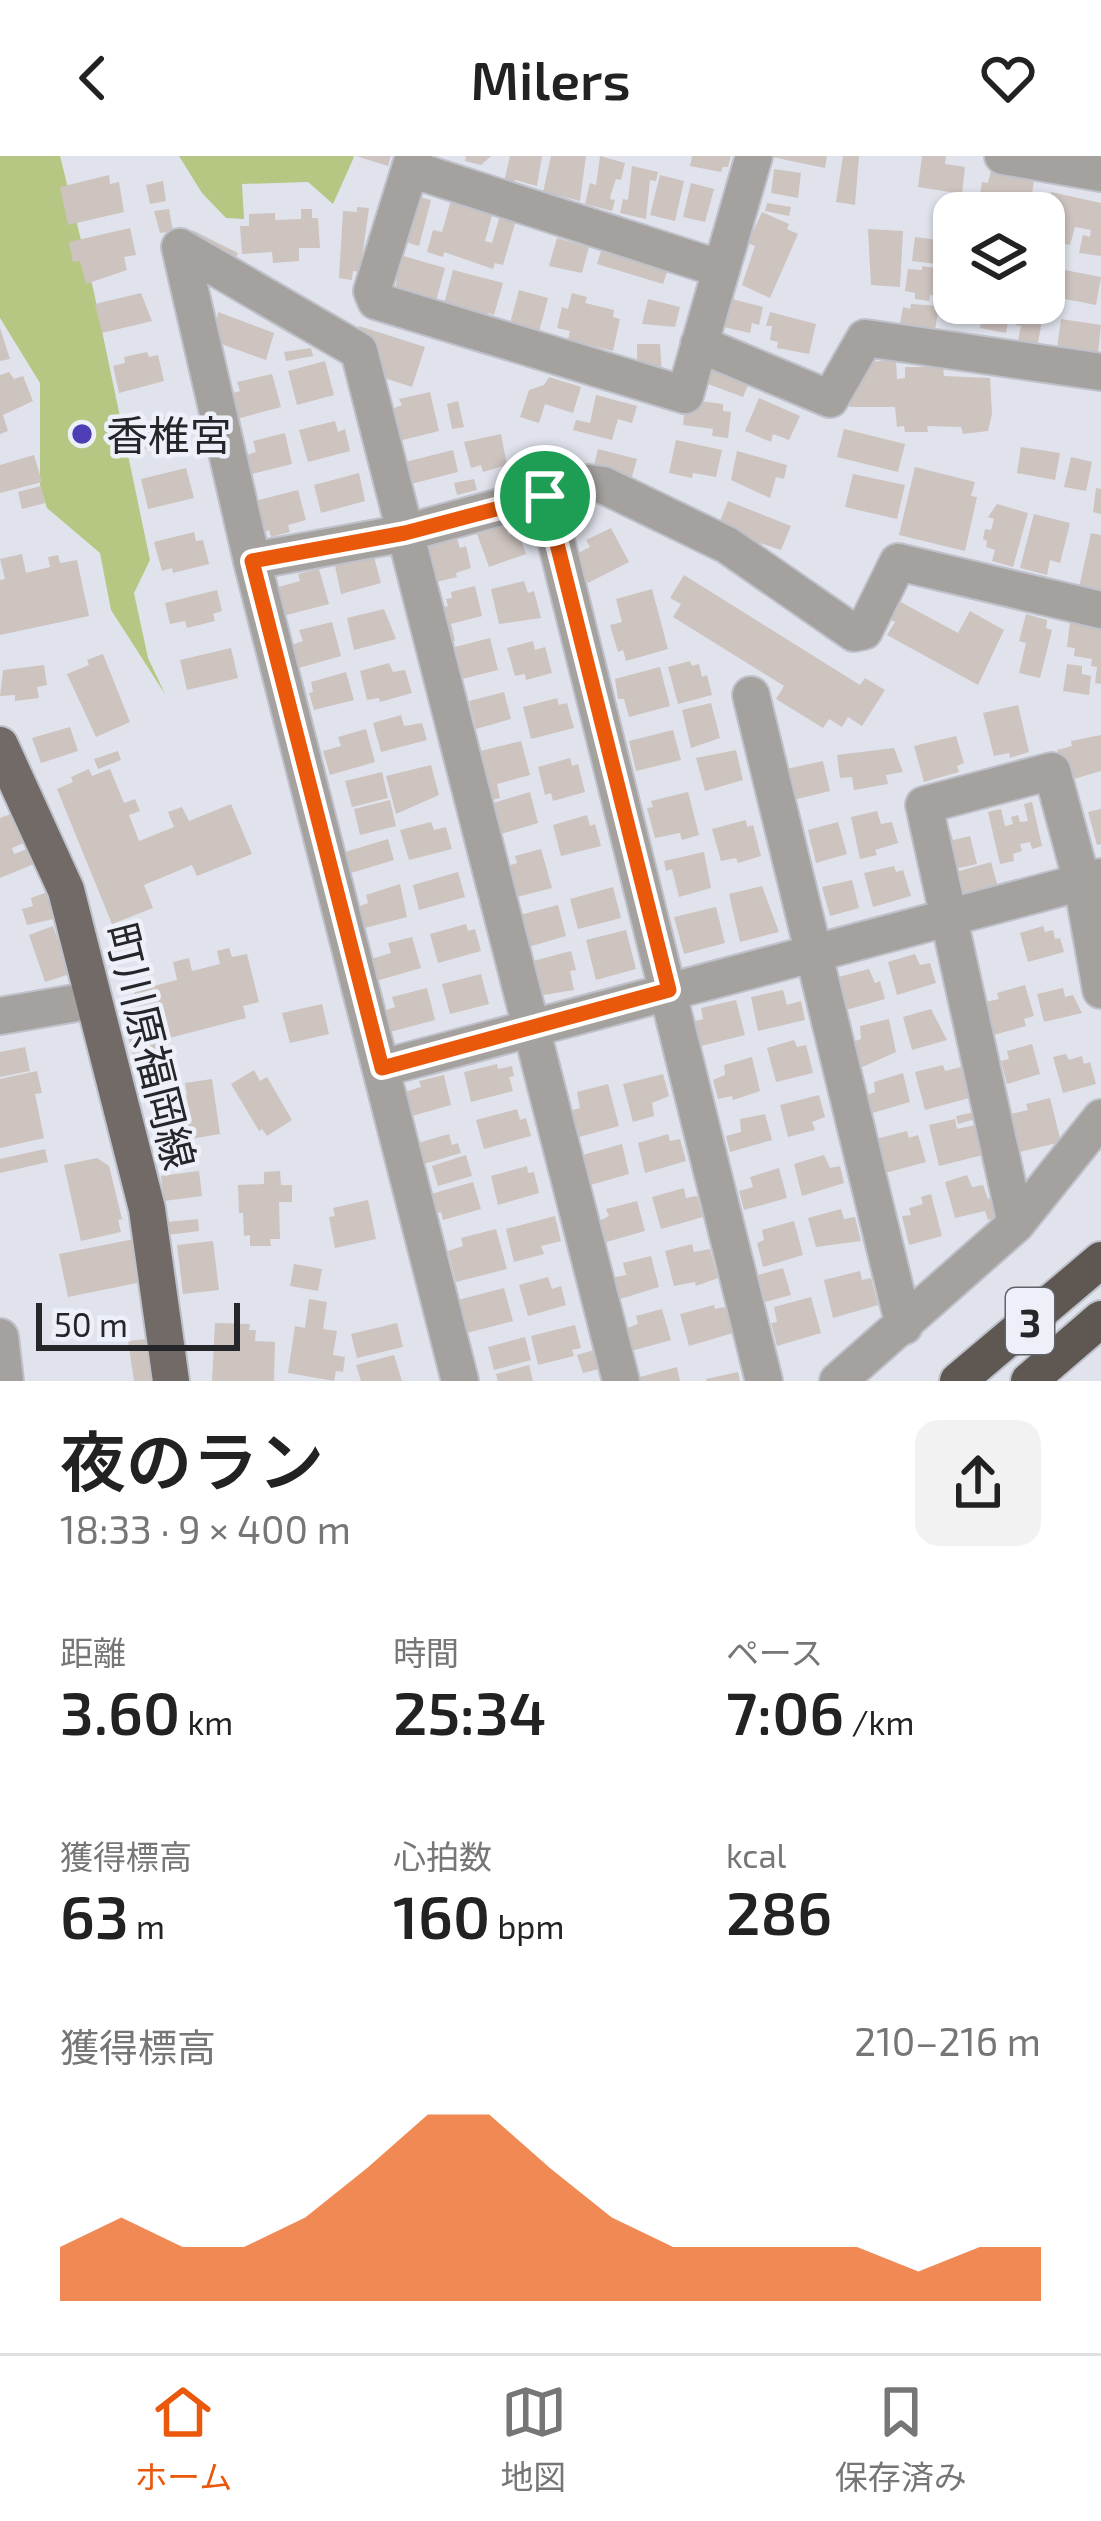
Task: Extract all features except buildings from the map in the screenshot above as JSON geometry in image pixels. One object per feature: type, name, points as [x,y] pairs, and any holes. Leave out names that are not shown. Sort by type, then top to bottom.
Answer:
[{"type":"highway","name":"3","points":[[958,1381],[1101,1260]]},
{"type":"highway","name":"3","points":[[1029,1381],[1101,1319]]},
{"type":"main road","name":"町川原福岡線","points":[[0,745],[66,890],[147,1209],[172,1381]]},
{"type":"street","points":[[722,269],[412,162],[372,291],[376,301],[685,395],[699,344],[722,269],[754,156]]},
{"type":"street","points":[[1022,158],[1101,173]]},
{"type":"street","points":[[460,1381],[252,561],[180,247],[359,351],[621,1381]]},
{"type":"street","points":[[699,344],[830,399],[865,338],[1101,371]]},
{"type":"street","points":[[252,561],[405,533],[588,483],[603,485],[727,545],[854,633],[864,631],[898,562],[1101,610]]},
{"type":"street","points":[[545,496],[764,1381]]},
{"type":"street","points":[[751,695],[904,1326]]},
{"type":"street","points":[[1016,1224],[924,805],[1052,771],[1091,880],[1101,990]]},
{"type":"street","points":[[382,1068],[1091,880]]},
{"type":"street","points":[[0,1016],[93,1000]]},
{"type":"street","points":[[838,1381],[1016,1224],[1101,1118]]},
{"type":"street","points":[[0,1337],[5,1381]]},
{"type":"green space","name":"香椎宮","points":[[0,156],[60,156],[150,560],[134,593],[148,658],[165,694],[111,610],[100,553],[47,508],[40,486],[40,383],[0,318]]},
{"type":"green space","points":[[179,156],[354,157],[333,204],[308,182],[242,184],[244,219],[226,218],[202,193]]},
{"type":"place","name":"香椎宮","points":[[82,434]]},
{"type":"route","points":[[545,496],[669,990],[382,1068],[252,561],[405,533],[545,496]]}]
